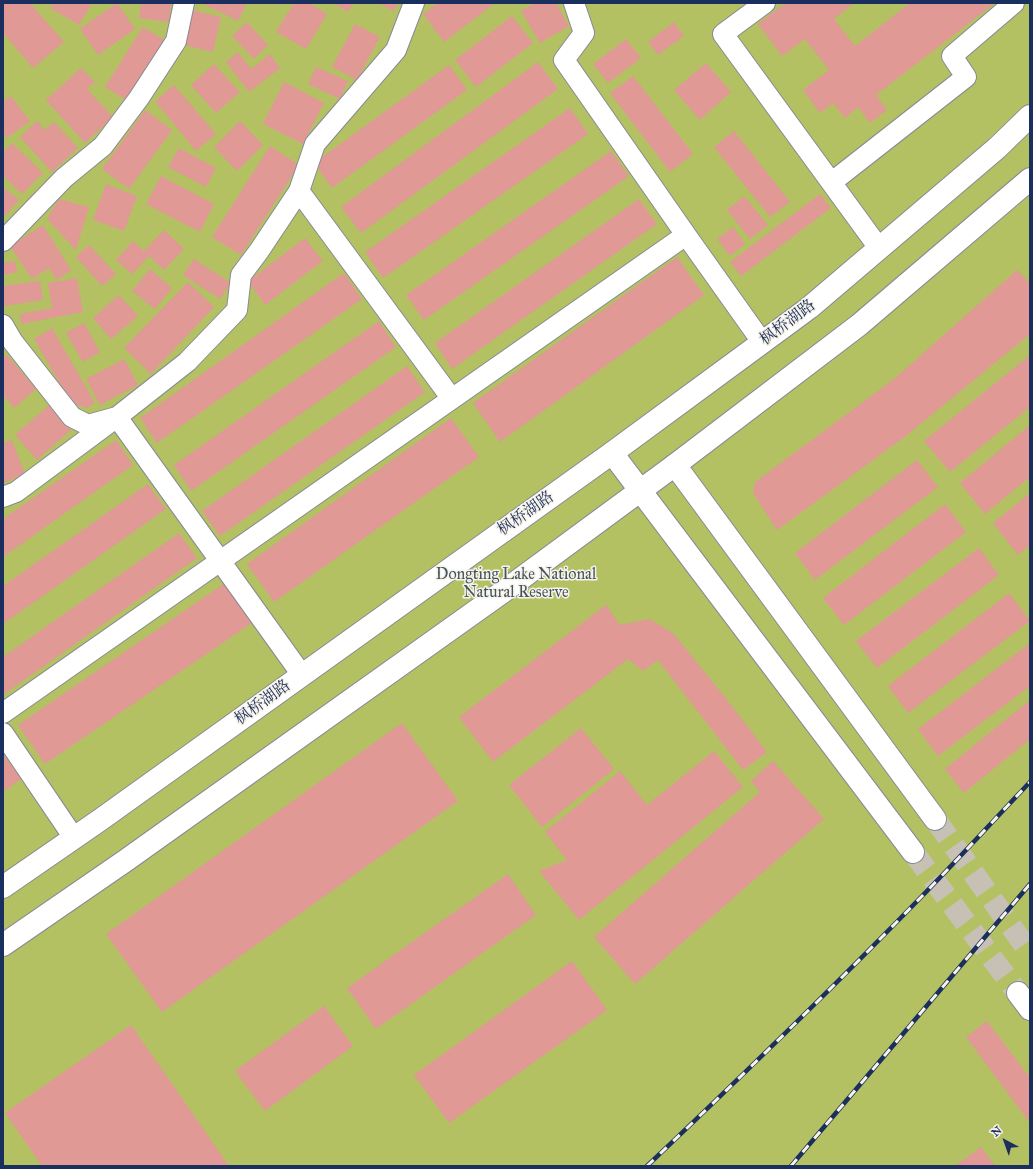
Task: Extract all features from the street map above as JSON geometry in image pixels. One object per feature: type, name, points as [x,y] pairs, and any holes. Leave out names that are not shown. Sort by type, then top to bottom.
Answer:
[{"type":"main road","name":"枫桥湖路","points":[[3,887],[74,838],[612,453],[809,308],[997,148],[1030,116]]},
{"type":"main road","points":[[3,945],[138,852],[504,591],[675,465],[859,325],[1030,179]]},
{"type":"main road","points":[[612,453],[913,852]]},
{"type":"main road","points":[[675,465],[935,819]]},
{"type":"street","points":[[3,240],[64,178],[103,146],[139,98],[176,41],[184,3]]},
{"type":"street","points":[[3,497],[16,492],[187,362],[237,310],[241,275],[299,191],[315,144],[396,50],[414,3]]},
{"type":"street","points":[[574,3],[584,33],[564,60],[762,342]]},
{"type":"street","points":[[765,3],[723,34],[879,248]]},
{"type":"street","points":[[832,182],[966,77],[952,56],[1014,3]]},
{"type":"street","points":[[299,191],[452,399]]},
{"type":"street","points":[[3,714],[686,235]]},
{"type":"street","points":[[3,324],[13,342],[72,417],[88,425],[117,416]]},
{"type":"street","points":[[117,416],[302,675]]},
{"type":"street","points":[[3,733],[74,838]]},
{"type":"green space","name":"Dongting Lake National Natural Reserve","points":[[3,3],[1030,3],[1030,1166],[3,1166]]},
{"type":"building","points":[[3,3],[30,3],[64,42],[33,68],[3,33]]},
{"type":"building","points":[[53,3],[92,3],[79,25],[50,8]]},
{"type":"building","points":[[117,3],[135,29],[98,55],[80,29]]},
{"type":"building","points":[[141,3],[171,3],[169,22],[139,18]]},
{"type":"building","points":[[201,3],[247,3],[238,21]]},
{"type":"building","points":[[294,3],[309,3],[327,14],[306,49],[276,32]]},
{"type":"building","points":[[333,3],[353,3],[348,12]]},
{"type":"building","points":[[378,3],[398,3],[394,11]]},
{"type":"building","points":[[438,3],[495,3],[444,42],[423,14]]},
{"type":"building","points":[[535,3],[556,3],[569,26],[540,43],[521,11]]},
{"type":"building","points":[[785,3],[854,3],[834,19],[855,46],[910,3],[995,3],[876,95],[887,110],[870,123],[858,107],[845,118],[833,103],[820,113],[803,90],[829,70],[805,39],[782,56],[758,24]]},
{"type":"building","points":[[193,10],[221,17],[213,52],[184,45]]},
{"type":"building","points":[[512,16],[533,43],[476,87],[455,60]]},
{"type":"building","points":[[247,22],[268,45],[254,59],[232,36]]},
{"type":"building","points":[[674,22],[684,36],[658,55],[648,42]]},
{"type":"building","points":[[355,24],[380,37],[357,80],[332,67]]},
{"type":"building","points":[[143,27],[164,40],[126,100],[105,87]]},
{"type":"building","points":[[626,39],[641,58],[608,83],[593,64]]},
{"type":"building","points":[[238,52],[251,69],[270,54],[280,68],[249,92],[226,62]]},
{"type":"building","points":[[538,62],[558,89],[361,233],[341,207]]},
{"type":"building","points":[[706,63],[731,92],[700,120],[674,90]]},
{"type":"building","points":[[214,64],[240,92],[216,113],[191,85]]},
{"type":"building","points":[[449,65],[467,90],[332,188],[314,163]]},
{"type":"building","points":[[316,67],[348,81],[340,99],[308,84]]},
{"type":"building","points":[[81,68],[95,82],[87,89],[113,117],[85,143],[46,100]]},
{"type":"building","points":[[633,76],[693,154],[670,172],[610,93]]},
{"type":"building","points":[[284,82],[324,103],[303,144],[263,124]]},
{"type":"building","points":[[174,85],[216,134],[196,151],[155,101]]},
{"type":"building","points":[[11,96],[30,121],[7,138],[3,132],[3,102]]},
{"type":"building","points":[[570,108],[588,134],[383,278],[365,252]]},
{"type":"building","points":[[145,110],[172,130],[129,189],[102,169]]},
{"type":"building","points":[[37,121],[45,130],[54,122],[78,148],[52,172],[20,137]]},
{"type":"building","points":[[240,121],[263,145],[237,171],[214,147]]},
{"type":"building","points":[[734,131],[790,202],[770,217],[714,147]]},
{"type":"building","points":[[12,143],[43,173],[22,194],[3,176],[3,152]]},
{"type":"building","points":[[270,146],[299,165],[241,255],[212,237]]},
{"type":"building","points":[[179,148],[216,168],[206,187],[168,167]]},
{"type":"building","points":[[611,151],[629,176],[424,320],[406,295]]},
{"type":"building","points":[[161,176],[214,204],[200,232],[146,204]]},
{"type":"building","points":[[106,184],[137,196],[124,231],[93,220]]},
{"type":"building","points":[[3,187],[19,200],[3,218]]},
{"type":"building","points":[[820,194],[831,208],[741,276],[730,262]]},
{"type":"building","points":[[744,196],[768,225],[750,239],[727,210]]},
{"type":"building","points":[[59,199],[89,207],[76,250],[47,219]]},
{"type":"building","points":[[639,199],[657,224],[452,369],[435,343]]},
{"type":"building","points":[[43,225],[71,270],[57,280],[49,268],[32,279],[10,246]]},
{"type":"building","points":[[733,227],[745,244],[730,256],[717,239]]},
{"type":"building","points":[[164,230],[184,249],[164,270],[149,256],[132,274],[116,260],[133,241],[144,251]]},
{"type":"building","points":[[305,238],[323,261],[265,305],[248,281]]},
{"type":"building","points":[[89,245],[116,274],[102,286],[76,257]]},
{"type":"building","points":[[677,257],[704,295],[500,442],[473,403]]},
{"type":"building","points":[[194,259],[231,283],[220,299],[183,275]]},
{"type":"building","points":[[15,261],[17,272],[3,275],[3,263]]},
{"type":"building","points":[[150,269],[172,288],[155,309],[132,291]]},
{"type":"building","points":[[1017,270],[1030,283],[1030,334],[906,436],[777,530],[753,493],[755,482],[894,379]]},
{"type":"building","points":[[344,273],[362,299],[157,443],[140,418]]},
{"type":"building","points":[[77,278],[83,312],[21,324],[20,314],[52,308],[48,283]]},
{"type":"building","points":[[40,281],[43,300],[4,306],[3,286]]},
{"type":"building","points":[[188,282],[214,307],[151,374],[124,348]]},
{"type":"building","points":[[119,295],[138,316],[111,339],[93,318]]},
{"type":"building","points":[[379,321],[396,347],[191,491],[174,465]]},
{"type":"building","points":[[84,323],[100,352],[83,362],[66,333]]},
{"type":"building","points":[[52,328],[95,403],[87,408],[71,403],[34,339]]},
{"type":"building","points":[[7,355],[36,389],[14,408],[3,395],[3,358]]},
{"type":"building","points":[[1030,355],[1030,407],[950,472],[924,441]]},
{"type":"building","points":[[124,359],[138,385],[100,405],[86,379]]},
{"type":"building","points":[[407,366],[425,392],[220,536],[202,511]]},
{"type":"building","points":[[49,405],[71,430],[37,460],[15,435]]},
{"type":"building","points":[[451,418],[479,457],[274,602],[247,564]]},
{"type":"building","points":[[1030,425],[1030,477],[985,514],[960,483]]},
{"type":"building","points":[[12,440],[25,474],[3,483],[3,443]]},
{"type":"building","points":[[116,440],[133,465],[3,557],[3,519]]},
{"type":"building","points":[[917,460],[938,487],[815,580],[795,553]]},
{"type":"building","points":[[148,484],[166,509],[3,624],[3,586]]},
{"type":"building","points":[[1030,493],[1030,545],[1018,555],[993,523]]},
{"type":"building","points":[[945,504],[966,532],[844,625],[823,598]]},
{"type":"building","points":[[179,533],[197,558],[3,695],[3,657]]},
{"type":"building","points":[[979,548],[999,575],[877,668],[856,641]]},
{"type":"building","points":[[225,583],[252,623],[45,764],[18,725]]},
{"type":"building","points":[[1009,593],[1030,621],[908,713],[888,686]]},
{"type":"building","points":[[606,605],[620,625],[649,619],[673,633],[767,752],[743,770],[658,660],[643,671],[628,659],[493,762],[459,717]]},
{"type":"building","points":[[1030,643],[1030,686],[938,756],[918,729]]},
{"type":"building","points":[[1030,700],[1030,739],[964,793],[945,769]]},
{"type":"building","points":[[402,723],[458,801],[162,1012],[106,934]]},
{"type":"building","points":[[581,728],[614,769],[542,827],[509,785]]},
{"type":"building","points":[[714,751],[743,787],[579,920],[539,871],[567,860],[545,832],[620,771],[647,805]]},
{"type":"building","points":[[3,754],[21,779],[3,792]]},
{"type":"building","points":[[773,761],[824,819],[635,984],[594,937],[760,792],[751,781]]},
{"type":"building","points":[[508,874],[536,915],[376,1029],[347,988]]},
{"type":"building","points":[[572,961],[607,1010],[449,1123],[414,1075]]},
{"type":"building","points":[[324,1006],[353,1046],[265,1111],[235,1071]]},
{"type":"building","points":[[987,1021],[1030,1078],[1030,1123],[966,1037]]},
{"type":"building","points":[[131,1025],[229,1166],[42,1166],[5,1113]]},
{"type":"building","points":[[981,1147],[995,1166],[955,1166]]},
{"type":"tunnel","points":[[935,819],[1030,953]]},
{"type":"tunnel","points":[[913,852],[1018,993]]},
{"type":"railway","points":[[647,1166],[753,1065],[857,962],[1030,782]]},
{"type":"railway","points":[[791,1166],[1030,884]]}]
